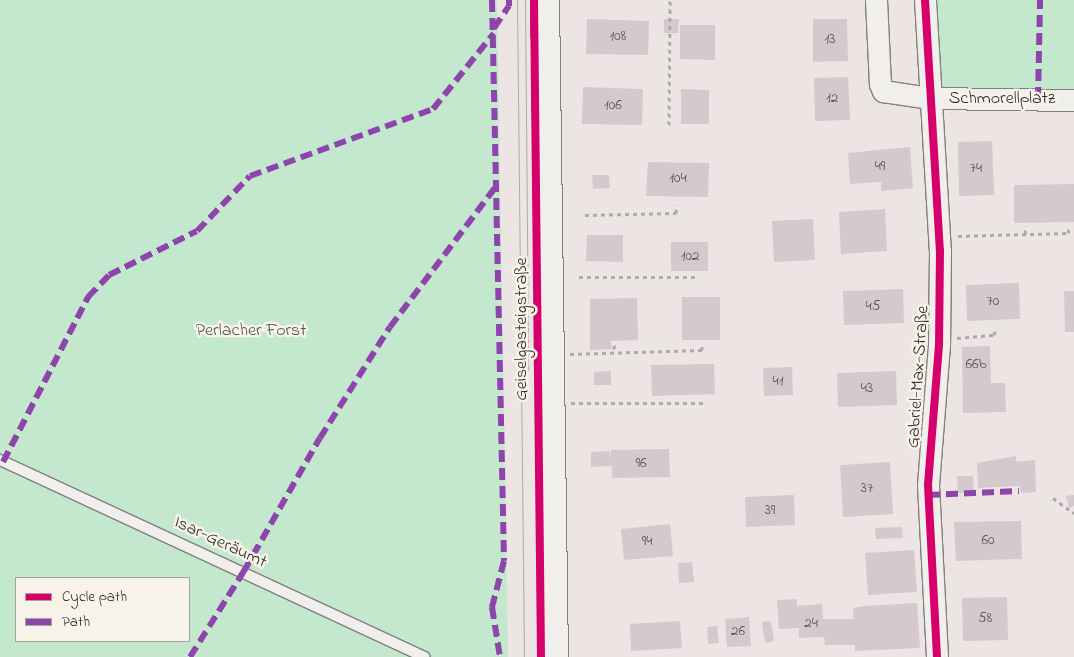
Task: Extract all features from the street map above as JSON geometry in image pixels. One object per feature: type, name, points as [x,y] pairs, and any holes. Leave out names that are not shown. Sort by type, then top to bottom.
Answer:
[{"type":"main road","name":"Geiselgasteigstraße","points":[[545,0],[554,657]]},
{"type":"street","name":"Schmorellplatz","points":[[876,0],[880,84],[883,91],[930,98],[1074,100]]},
{"type":"street","name":"Schmorellplatz","points":[[925,0],[930,98]]},
{"type":"street","name":"Gabriel-Max-Straße","points":[[930,98],[939,237],[939,339],[928,485],[937,657]]},
{"type":"lane","name":"Isar-Geräumt","points":[[0,460],[425,657]]},
{"type":"path","points":[[669,125],[670,0]]},
{"type":"path","points":[[586,215],[676,213],[677,205]]},
{"type":"path","points":[[1025,234],[1026,226]]},
{"type":"path","points":[[939,237],[1068,233],[1069,227]]},
{"type":"path","points":[[579,277],[698,277]]},
{"type":"path","points":[[939,339],[995,335],[994,328]]},
{"type":"path","points":[[550,354],[702,350],[702,343]]},
{"type":"path","points":[[614,345],[615,352]]},
{"type":"path","points":[[550,403],[707,404]]},
{"type":"path","points":[[1053,498],[1074,512]]},
{"type":"green space","name":"Perlacher Forst","points":[[0,0],[497,0],[508,657],[0,657]]},
{"type":"green space","points":[[935,0],[1074,0],[1074,90],[937,90]]},
{"type":"building","points":[[587,19],[649,21],[648,55],[586,54]]},
{"type":"building","points":[[664,19],[679,19],[678,33],[664,33]]},
{"type":"building","points":[[813,19],[847,19],[848,61],[813,62]]},
{"type":"building","points":[[680,25],[715,25],[715,60],[680,59]]},
{"type":"building","points":[[848,77],[850,120],[815,121],[814,78]]},
{"type":"building","points":[[583,87],[643,89],[642,125],[582,124]]},
{"type":"building","points":[[681,89],[709,90],[709,124],[681,124]]},
{"type":"building","points":[[992,141],[994,195],[959,196],[958,142]]},
{"type":"building","points":[[910,147],[913,188],[881,191],[881,182],[850,184],[848,153]]},
{"type":"building","points":[[648,162],[709,163],[708,197],[646,196]]},
{"type":"building","points":[[592,175],[609,175],[610,188],[593,189]]},
{"type":"building","points":[[1074,184],[1074,222],[1014,223],[1014,185]]},
{"type":"building","points":[[885,209],[887,251],[841,254],[839,212]]},
{"type":"building","points":[[813,219],[815,260],[774,262],[772,221]]},
{"type":"building","points":[[587,235],[623,235],[623,262],[586,261]]},
{"type":"building","points":[[671,242],[708,242],[708,271],[671,271]]},
{"type":"building","points":[[1019,283],[1020,319],[967,321],[966,285]]},
{"type":"building","points":[[903,289],[904,323],[844,325],[843,291]]},
{"type":"building","points":[[1064,291],[1074,291],[1074,332],[1065,332]]},
{"type":"building","points":[[682,297],[720,297],[720,340],[682,340]]},
{"type":"building","points":[[637,298],[638,340],[611,341],[612,349],[590,350],[590,299]]},
{"type":"building","points":[[990,346],[991,383],[1005,383],[1006,412],[963,413],[962,347]]},
{"type":"building","points":[[714,364],[715,394],[652,396],[651,365]]},
{"type":"building","points":[[792,367],[793,395],[764,396],[763,368]]},
{"type":"building","points":[[611,371],[611,385],[594,385],[594,372]]},
{"type":"building","points":[[896,371],[897,405],[838,407],[837,373]]},
{"type":"building","points":[[669,449],[670,477],[612,478],[612,466],[591,467],[591,452],[610,451],[611,461],[611,450]]},
{"type":"building","points":[[1016,456],[1016,462],[1035,460],[1036,492],[1021,493],[1020,486],[978,488],[977,463]]},
{"type":"building","points":[[890,462],[893,514],[843,517],[840,465]]},
{"type":"building","points":[[957,476],[973,476],[974,492],[958,493]]},
{"type":"building","points":[[794,495],[795,525],[746,527],[745,497]]},
{"type":"building","points":[[1074,495],[1074,506],[1069,508],[1066,496]]},
{"type":"building","points":[[1021,521],[1022,559],[956,561],[954,522]]},
{"type":"building","points":[[670,524],[673,556],[624,560],[621,529]]},
{"type":"building","points":[[902,527],[903,538],[876,539],[875,528]]},
{"type":"building","points":[[914,550],[917,592],[868,595],[865,553]]},
{"type":"building","points":[[692,562],[694,582],[679,583],[678,563]]},
{"type":"building","points":[[1007,597],[1008,640],[963,641],[962,598]]},
{"type":"building","points":[[797,599],[797,606],[822,604],[823,619],[854,619],[853,608],[863,606],[917,603],[920,648],[855,651],[855,645],[825,645],[824,637],[799,638],[799,628],[779,629],[777,600]]},
{"type":"building","points":[[749,617],[751,646],[727,647],[725,619]]},
{"type":"building","points":[[680,621],[682,648],[631,651],[630,624]]},
{"type":"building","points":[[771,621],[774,641],[765,643],[762,622]]},
{"type":"building","points":[[717,626],[719,643],[708,644],[707,627]]},
{"type":"tram line","points":[[517,0],[524,657]]},
{"type":"tram line","points":[[525,0],[528,370]]},
{"type":"marked path","points":[[492,0],[504,561],[492,607],[500,657]]},
{"type":"marked path","points":[[494,28],[509,6],[509,0]]},
{"type":"marked path","points":[[1038,99],[1040,0]]},
{"type":"marked path","points":[[3,462],[88,297],[109,275],[197,231],[250,176],[433,109],[494,33]]},
{"type":"marked path","points":[[190,657],[244,571],[320,438],[390,327],[497,185]]},
{"type":"marked path","points":[[928,495],[1019,491]]},
{"type":"cycle path","points":[[534,0],[541,657]]},
{"type":"cycle path","points":[[925,0],[940,251],[939,345],[928,485],[937,657]]}]
